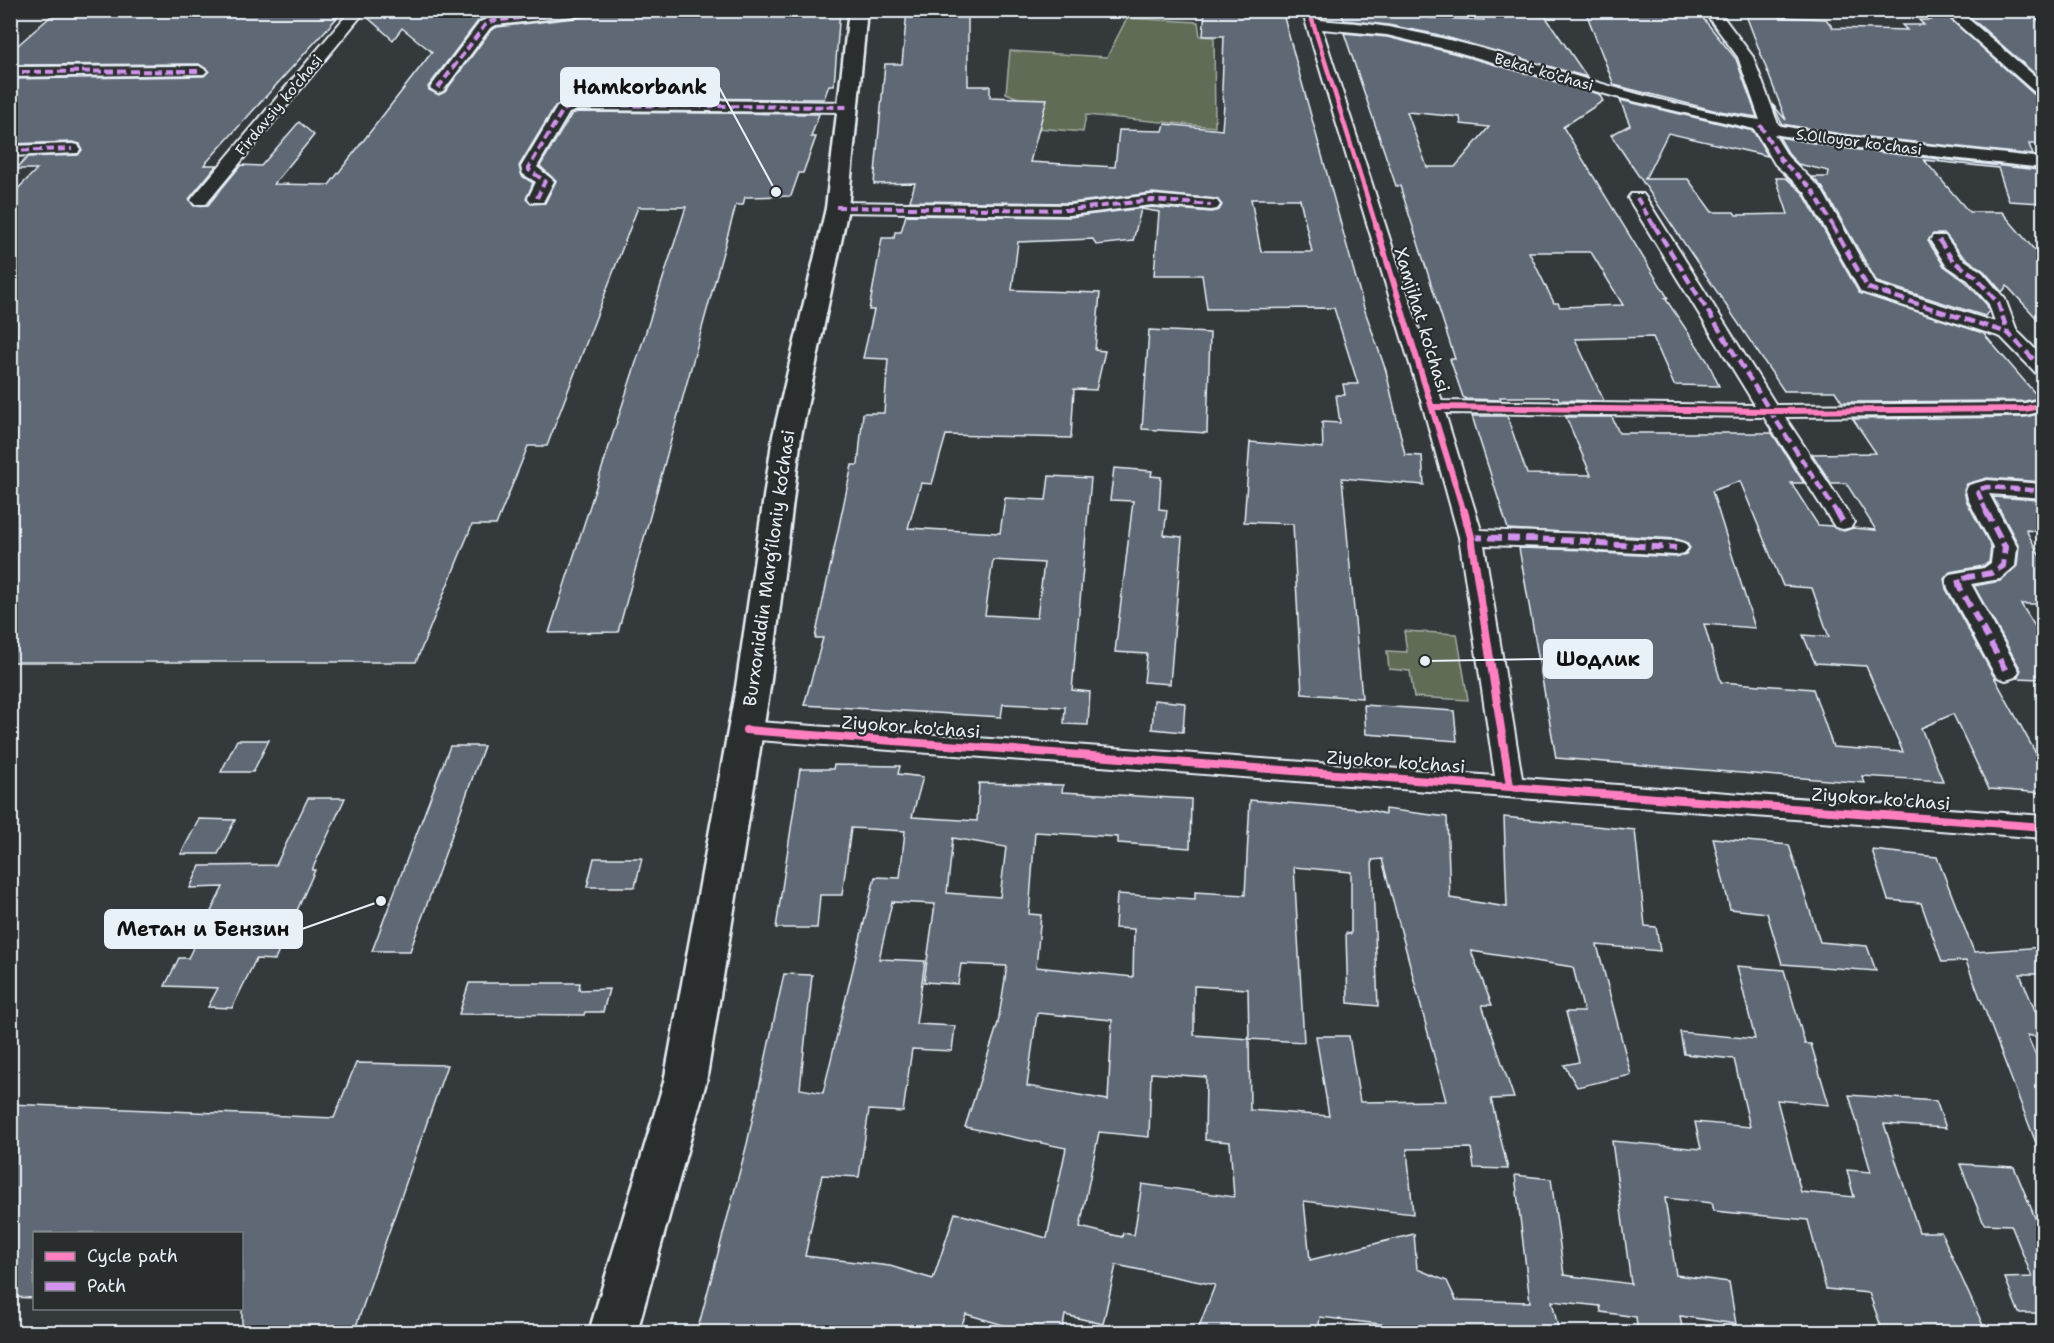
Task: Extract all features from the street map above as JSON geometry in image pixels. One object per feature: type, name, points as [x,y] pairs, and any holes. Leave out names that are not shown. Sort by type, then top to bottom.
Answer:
[{"type":"main road","name":"Burxoniddin Marg’iloniy ko’chasi","points":[[613,1332],[685,1082],[746,730],[787,436],[837,208],[858,10]]},
{"type":"street","name":"Firdavsiy ko'chasi","points":[[200,200],[359,10]]},
{"type":"street","points":[[438,88],[488,23],[502,19],[592,10]]},
{"type":"street","name":"S.Olloyor koʻchasi","points":[[1710,10],[1745,57],[1766,126],[1790,133],[1832,140],[2043,163]]},
{"type":"street","points":[[1949,10],[2043,92]]},
{"type":"street","name":"Bekat ko'chasi","points":[[1312,17],[1387,31],[1458,48],[1622,94],[1729,120],[1766,126]]},
{"type":"street","name":"Xamjihat ko'chasi","points":[[1312,17],[1433,406],[1471,537],[1510,786]]},
{"type":"street","points":[[10,72],[199,71]]},
{"type":"street","points":[[537,198],[545,181],[529,170],[528,166],[563,110],[570,106],[608,104],[849,107]]},
{"type":"street","points":[[1766,126],[1781,160],[1812,189],[1868,288],[2008,333]]},
{"type":"street","points":[[10,151],[72,149]]},
{"type":"street","points":[[1637,198],[1770,411],[1843,522]]},
{"type":"street","points":[[836,207],[1070,210],[1152,200],[1211,205]]},
{"type":"street","points":[[1939,240],[1953,261],[1975,276],[1998,303],[2008,333],[2043,370]]},
{"type":"street","points":[[1433,406],[1770,411],[2025,409],[2043,405]]},
{"type":"street","points":[[2006,670],[1960,588],[1958,579],[1966,576],[1992,575],[2003,566],[2005,547],[1979,499],[1977,490],[1987,487],[2043,491]]},
{"type":"street","points":[[1471,537],[1586,541],[1601,544],[1676,548]]},
{"type":"street","name":"Ziyokor ko'chasi","points":[[746,730],[2043,827]]},
{"type":"green space","points":[[1127,18],[1198,22],[1200,36],[1214,37],[1215,127],[1086,115],[1083,132],[1014,126],[1018,98],[1006,93],[1010,51],[1107,57]]},
{"type":"green space","points":[[1404,631],[1457,634],[1468,700],[1414,697],[1410,671],[1389,669],[1387,651],[1407,652]]},
{"type":"building","points":[[58,10],[344,10],[204,165],[217,165],[189,199],[194,206],[208,205],[241,165],[261,166],[299,122],[314,135],[274,184],[329,185],[432,52],[402,28],[393,40],[365,15],[368,10],[526,10],[492,15],[478,21],[428,87],[429,90],[439,95],[445,92],[491,30],[497,27],[592,16],[601,10],[840,10],[834,85],[829,85],[824,99],[574,98],[555,106],[519,166],[522,176],[533,183],[526,199],[531,204],[545,203],[556,181],[540,166],[571,115],[577,112],[819,114],[811,137],[816,137],[803,173],[799,173],[791,196],[745,197],[743,205],[736,205],[618,632],[549,633],[686,207],[638,207],[547,446],[528,446],[496,525],[472,525],[416,662],[10,662],[10,197],[37,169],[16,169],[28,157],[78,155],[82,150],[80,144],[72,142],[10,144],[10,79],[204,76],[209,71],[199,64],[10,65],[10,52]]},
{"type":"building","points":[[907,10],[968,10],[968,86],[990,86],[990,97],[1047,99],[1030,162],[1115,167],[1119,130],[1163,131],[1165,124],[1222,130],[1224,36],[1203,36],[1205,10],[1283,14],[1364,308],[1386,371],[1405,455],[1422,456],[1424,485],[1342,478],[1362,698],[1302,694],[1293,524],[1244,522],[1250,442],[1323,448],[1322,422],[1340,423],[1336,395],[1345,395],[1343,384],[1358,384],[1334,308],[1207,309],[1202,275],[1154,275],[1159,212],[1141,209],[1133,241],[1096,245],[1093,239],[1018,242],[1012,290],[1100,293],[1095,350],[1105,351],[1096,390],[1074,389],[1071,438],[946,435],[932,484],[921,483],[908,528],[1000,533],[1005,498],[1046,500],[1049,476],[1091,478],[1072,690],[1090,692],[1088,725],[1064,724],[1065,707],[1003,704],[1001,717],[804,705],[823,638],[815,638],[852,465],[858,465],[863,413],[884,413],[888,359],[863,358],[874,310],[869,310],[882,238],[894,238],[895,232],[901,232],[906,215],[1070,217],[1152,207],[1211,212],[1219,210],[1222,205],[1217,199],[1152,193],[1070,203],[910,201],[915,183],[874,184],[885,64],[902,64]],"holes":[[[1251,199],[1300,199],[1312,252],[1261,252]],[[993,560],[1044,563],[1037,618],[985,615]]]},
{"type":"building","points":[[1340,10],[1426,10],[1429,18],[1484,20],[1480,10],[1541,10],[1587,77],[1435,34],[1344,20]]},
{"type":"building","points":[[1585,10],[1698,12],[1736,59],[1757,117],[1713,110],[1614,85]]},
{"type":"building","points":[[1744,10],[1777,10],[1780,17],[1826,19],[1833,28],[1907,30],[1902,25],[1924,25],[1919,20],[1931,20],[1920,10],[1940,10],[2037,97],[2043,99],[2043,144],[2029,144],[2033,155],[1841,134],[1782,124],[1773,105],[1786,120]]},
{"type":"building","points":[[1962,10],[2032,14],[2043,25],[2043,81]]},
{"type":"building","points":[[1344,33],[1387,37],[1599,94],[1603,101],[1563,127],[1668,298],[1665,298],[1708,362],[1719,386],[1674,385],[1653,337],[1575,339],[1604,401],[1559,400],[1558,397],[1466,399],[1463,397],[1450,359],[1455,359],[1400,186],[1396,186]],"holes":[[[1407,112],[1460,117],[1461,124],[1489,127],[1455,167],[1427,167]],[[1529,252],[1591,252],[1623,305],[1560,307],[1558,303],[1554,303]]]},
{"type":"building","points":[[1620,100],[1753,131],[1768,156],[1668,133],[1645,179],[1688,179],[1712,212],[1734,212],[1736,215],[1788,214],[1776,178],[1786,178],[1803,193],[1859,293],[1983,333],[2039,398],[2025,401],[1842,402],[1835,391],[1784,391],[1611,135],[1630,125]]},
{"type":"building","points":[[1779,137],[1841,148],[2038,170],[2043,188],[2043,203],[2009,201],[1998,168],[1924,160],[1969,212],[2002,212],[2043,260],[2043,325],[2007,286],[2002,292],[1984,271],[1962,255],[1945,234],[1933,234],[1928,241],[1944,266],[1966,282],[1987,305],[1989,311],[1985,316],[1877,282],[1823,188],[1812,177],[1828,177],[1829,171],[1798,164],[1790,156]]},
{"type":"building","points":[[1149,330],[1210,333],[1207,433],[1142,429]]},
{"type":"building","points":[[2043,413],[2043,482],[1987,478],[1967,484],[1964,490],[1966,500],[1991,547],[1989,562],[1983,566],[1950,572],[1944,579],[1946,589],[2039,759],[2043,760],[2043,793],[1989,789],[1953,714],[1921,728],[1943,781],[1862,776],[1865,783],[1556,758],[1519,548],[1586,550],[1601,553],[1676,557],[1686,554],[1690,548],[1686,542],[1676,539],[1508,529],[1472,416],[1507,416],[1527,474],[1591,475],[1566,417],[1612,417],[1619,433],[1772,433],[1804,483],[1791,483],[1818,525],[1832,526],[1844,531],[1853,528],[1876,530],[1846,483],[1831,483],[1812,454],[1876,453],[1853,419],[2025,417]],"holes":[[[1740,481],[1783,586],[1812,588],[1829,637],[1803,635],[1815,663],[1866,666],[1903,752],[1833,747],[1813,689],[1721,682],[1704,624],[1755,628],[1712,491]]]},
{"type":"building","points":[[1114,468],[1152,471],[1151,476],[1161,477],[1159,509],[1167,510],[1164,535],[1182,537],[1170,684],[1144,682],[1147,654],[1115,652],[1133,501],[1110,500]]},
{"type":"building","points":[[1993,497],[2043,500],[2043,532],[2026,530],[2043,562],[2043,604],[2021,604],[2043,639],[2043,679],[2017,678],[2021,670],[1974,586],[2000,581],[2017,566],[2019,546]]},
{"type":"building","points":[[1154,700],[1185,703],[1183,732],[1152,729]]},
{"type":"building","points":[[1364,705],[1454,711],[1457,741],[1366,734]]},
{"type":"building","points":[[237,740],[269,740],[253,772],[221,772]]},
{"type":"building","points":[[450,746],[484,746],[410,951],[372,951]]},
{"type":"building","points":[[834,765],[900,766],[898,774],[923,777],[912,817],[977,821],[979,783],[1063,785],[1062,792],[1191,799],[1190,848],[1118,843],[1118,837],[1035,832],[1029,914],[1041,915],[1036,967],[1133,977],[1134,929],[1115,928],[1117,894],[1195,899],[1195,892],[1245,895],[1250,800],[1370,810],[1385,814],[1385,809],[1447,817],[1450,898],[1507,907],[1504,817],[1635,830],[1645,926],[1656,927],[1660,951],[1597,945],[1631,1075],[1577,1087],[1564,1065],[1579,1062],[1566,1012],[1584,1012],[1573,967],[1471,951],[1492,1005],[1482,1005],[1514,1098],[1491,1099],[1508,1169],[1474,1168],[1471,1148],[1407,1149],[1413,1214],[1304,1201],[1310,1260],[1414,1234],[1417,1269],[1447,1281],[1456,1300],[1530,1302],[1515,1175],[1551,1179],[1564,1275],[1631,1284],[1612,1141],[1701,1149],[1695,1122],[1750,1127],[1734,1059],[1684,1054],[1680,1032],[1755,1039],[1737,966],[1784,970],[1805,1044],[1811,1044],[1829,1105],[1777,1100],[1801,1192],[1854,1197],[1847,1170],[1871,1172],[1849,1095],[1936,1101],[1946,1128],[1884,1124],[1919,1232],[1941,1232],[1986,1332],[1883,1332],[1869,1293],[1826,1289],[1808,1220],[1714,1211],[1712,1203],[1665,1198],[1676,1275],[1729,1282],[1736,1324],[1680,1316],[1683,1332],[1638,1332],[1636,1317],[1601,1312],[1600,1306],[1552,1301],[1559,1332],[1397,1332],[1396,1326],[1320,1317],[1318,1332],[1197,1332],[1215,1285],[1116,1265],[1103,1324],[1065,1315],[1062,1332],[1027,1332],[966,1314],[959,1332],[697,1332],[747,1144],[784,974],[812,975],[800,1089],[823,1093],[875,877],[900,878],[905,831],[851,828],[842,895],[820,895],[817,928],[776,928],[800,769],[833,769]],"holes":[[[953,838],[1006,847],[1000,897],[947,893]],[[1382,859],[1446,1101],[1360,1102],[1349,1036],[1316,1036],[1329,1116],[1250,1110],[1249,1039],[1304,1042],[1294,867],[1351,872],[1351,934],[1346,933],[1348,1003],[1378,1006],[1372,860]],[[892,902],[935,904],[924,982],[958,984],[961,964],[1007,966],[998,1023],[965,1127],[1066,1148],[1047,1238],[955,1213],[933,1279],[890,1266],[805,1256],[822,1175],[859,1177],[869,1110],[903,1112],[912,1049],[952,1051],[955,1026],[916,1024],[925,961],[879,959]],[[1194,986],[1248,989],[1249,1039],[1194,1035]],[[1037,1013],[1112,1020],[1108,1100],[1027,1086]],[[1151,1073],[1206,1077],[1205,1140],[1230,1142],[1234,1197],[1142,1184],[1134,1235],[1123,1233],[1122,1237],[1080,1227],[1099,1132],[1149,1137]]]},
{"type":"building","points":[[308,798],[345,798],[275,960],[256,959],[232,1008],[208,1007],[218,988],[165,986],[179,958],[188,958],[223,887],[190,888],[200,866],[276,865]]},
{"type":"building","points":[[199,819],[235,820],[218,854],[181,854]]},
{"type":"building","points":[[1713,838],[1789,845],[1820,942],[1867,946],[1876,971],[1782,964],[1767,913],[1730,909]]},
{"type":"building","points":[[1872,850],[1937,857],[1974,952],[2043,947],[2043,974],[2020,974],[2043,1030],[2043,1038],[2027,1035],[2043,1073],[2043,1155],[2041,1156],[1966,961],[1942,962],[1921,903],[1888,900]]},
{"type":"building","points":[[594,858],[642,858],[635,887],[587,887]]},
{"type":"building","points":[[469,983],[580,983],[579,990],[609,989],[603,1012],[585,1012],[584,1015],[459,1014]]},
{"type":"building","points":[[356,1063],[447,1065],[354,1332],[242,1332],[243,1232],[33,1232],[33,1298],[10,1297],[10,1104],[334,1118]]},
{"type":"building","points":[[1960,1164],[2014,1167],[2043,1237],[2043,1313],[2019,1313],[2005,1278],[2032,1277],[2011,1225],[1984,1224]]},
{"type":"marked path","points":[[438,88],[485,25],[492,21],[592,10]]},
{"type":"marked path","points":[[10,72],[199,71]]},
{"type":"marked path","points":[[537,198],[545,181],[529,170],[529,167],[563,110],[575,105],[849,107]]},
{"type":"marked path","points":[[1760,125],[1781,160],[1812,189],[1868,288],[2008,333]]},
{"type":"marked path","points":[[10,151],[72,149]]},
{"type":"marked path","points":[[1637,198],[1770,411],[1843,522]]},
{"type":"marked path","points":[[836,207],[1070,210],[1152,200],[1211,205]]},
{"type":"marked path","points":[[1939,240],[1953,261],[1975,276],[1998,303],[2008,333],[2044,370]]},
{"type":"marked path","points":[[2006,671],[1960,588],[1958,579],[1986,575],[2003,566],[2005,547],[1979,499],[1977,490],[1987,487],[2044,491]]},
{"type":"marked path","points":[[1471,537],[1586,541],[1601,544],[1676,548]]},
{"type":"cycle path","points":[[1309,10],[1433,407],[1471,537],[1510,786]]},
{"type":"cycle path","points":[[1433,407],[1770,411],[2025,409],[2044,405]]},
{"type":"cycle path","points":[[746,730],[2044,827]]},
{"type":"place","name":"Hamkorbank","points":[[776,192]]},
{"type":"place","name":"Шодлик","points":[[1425,661]]},
{"type":"place","name":"Метан и Бензин","points":[[381,901]]}]
